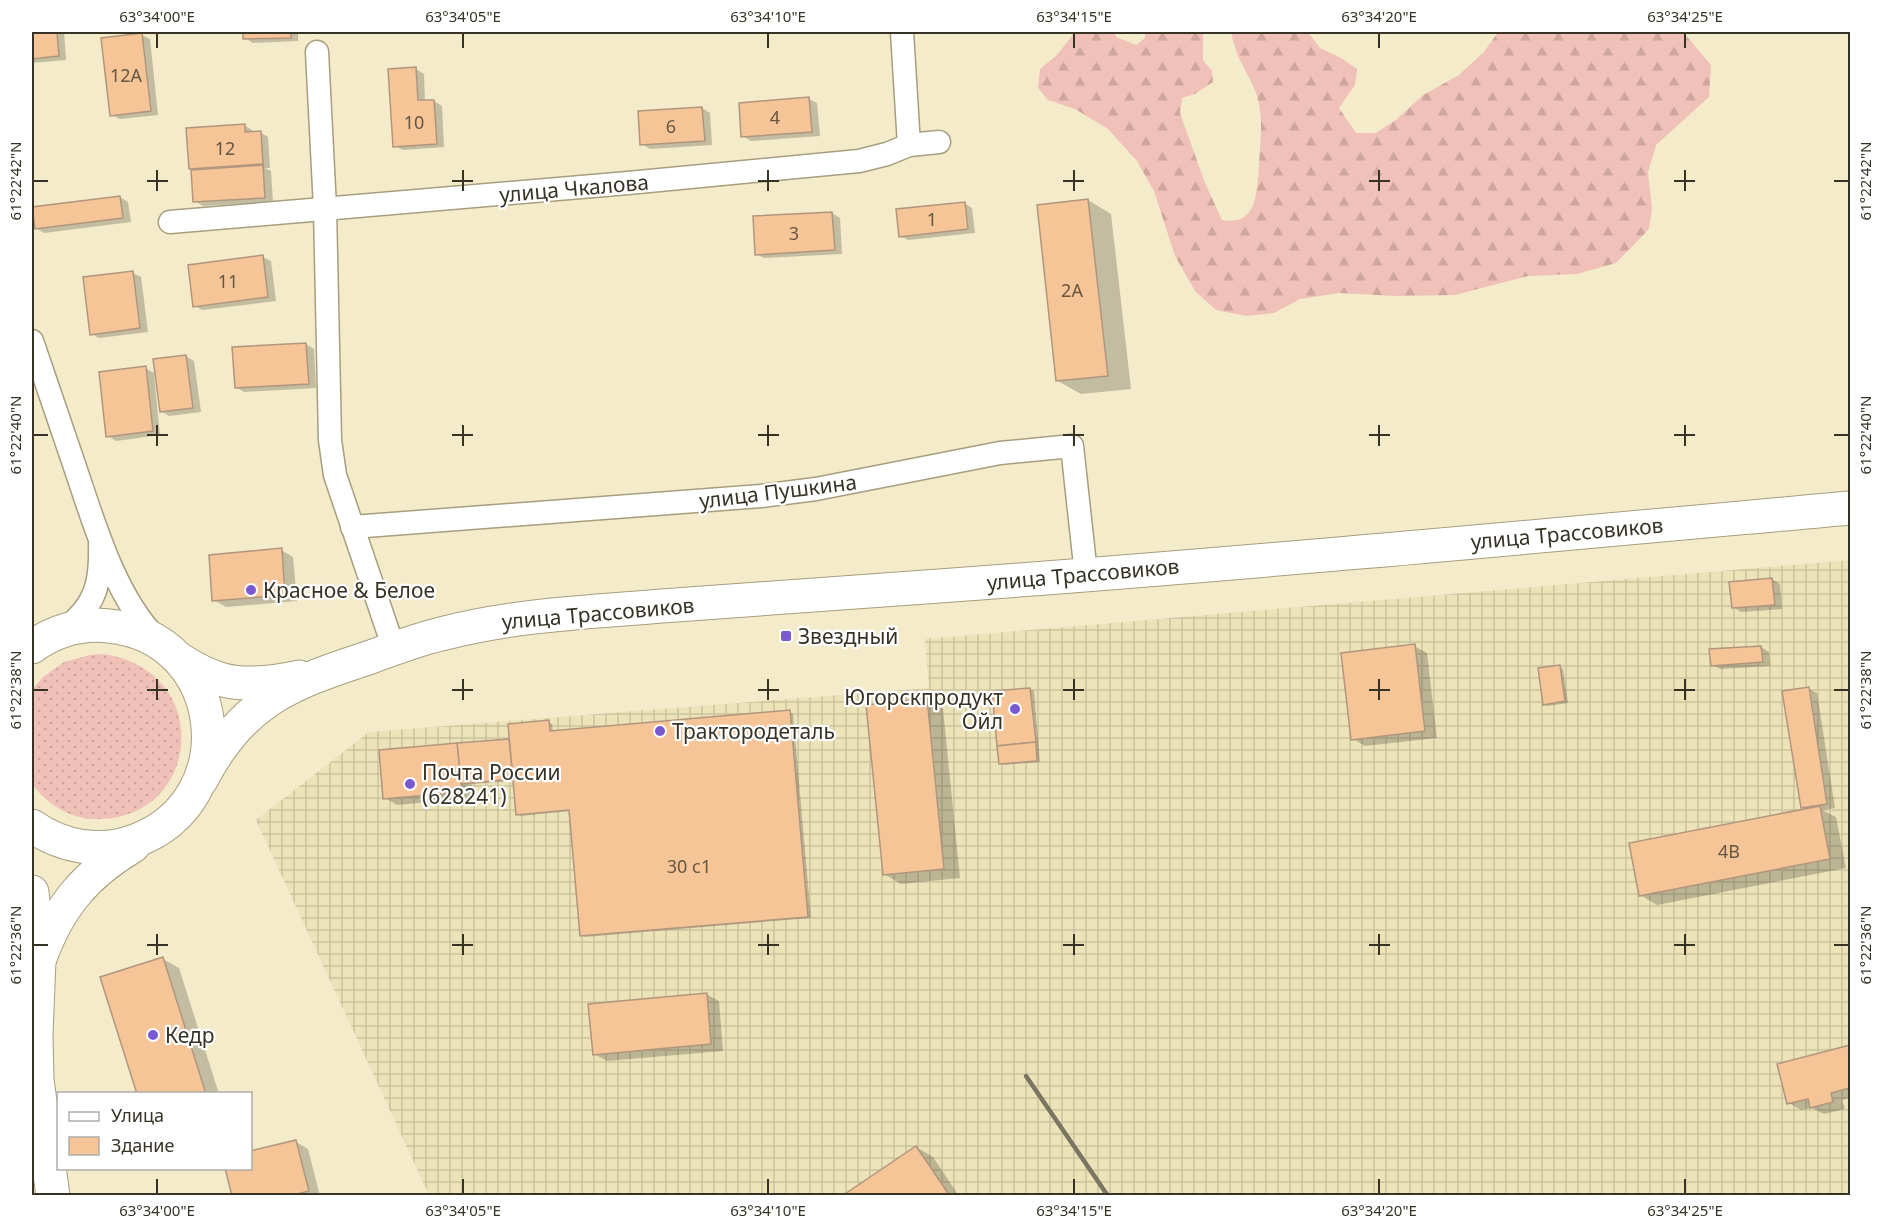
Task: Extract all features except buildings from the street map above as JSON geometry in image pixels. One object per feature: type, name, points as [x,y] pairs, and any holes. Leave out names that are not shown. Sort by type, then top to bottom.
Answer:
[{"type":"main road","name":"улица Трассовиков","points":[[322,673],[438,634],[507,620],[1086,574],[1851,508]]},
{"type":"main road","points":[[43,638],[92,625],[123,628],[143,634],[200,672],[225,681],[288,680],[322,673]]},
{"type":"main road","points":[[173,654],[197,686],[208,719],[208,755],[201,780]]},
{"type":"main road","points":[[39,960],[48,936],[75,892],[104,865],[155,832],[179,813],[193,794],[221,745],[240,723],[266,701],[322,673]]},
{"type":"main road","points":[[32,826],[55,839],[92,848],[120,846],[155,832]]},
{"type":"main road","points":[[32,892],[39,960],[37,1080],[53,1196]]},
{"type":"street","points":[[902,32],[909,144]]},
{"type":"street","points":[[317,52],[325,208],[330,440],[335,475],[394,649]]},
{"type":"street","name":"улица Чкалова","points":[[170,222],[859,161],[886,154],[909,144],[939,142]]},
{"type":"street","points":[[32,341],[100,541],[140,620],[173,654]]},
{"type":"street","name":"улица Пушкина","points":[[352,527],[772,494],[816,489],[1000,453],[1072,446],[1086,574]]},
{"type":"street","points":[[43,638],[85,612],[98,580],[100,541]]},
{"type":"shaded area","points":[[1850,560],[1850,1195],[429,1195],[256,820],[369,732],[929,688],[925,639]]},
{"type":"green space","points":[[1075,32],[1114,32],[1116,37],[1136,45],[1145,38],[1145,32],[1203,32],[1203,60],[1212,71],[1213,82],[1195,94],[1182,98],[1180,113],[1205,183],[1222,220],[1234,221],[1243,218],[1253,204],[1256,195],[1261,139],[1257,96],[1238,55],[1231,32],[1308,32],[1320,48],[1357,69],[1355,85],[1339,108],[1356,133],[1376,133],[1397,119],[1423,95],[1459,75],[1484,52],[1498,32],[1683,32],[1711,65],[1709,97],[1656,145],[1648,172],[1652,209],[1649,229],[1616,263],[1577,274],[1528,276],[1455,295],[1395,296],[1339,293],[1300,299],[1274,313],[1246,316],[1216,310],[1195,291],[1175,256],[1154,191],[1137,161],[1108,129],[1075,109],[1048,100],[1038,88],[1040,69],[1057,55]]},
{"type":"green space","points":[[103,654],[139,666],[164,687],[178,714],[181,744],[174,773],[156,797],[129,814],[93,819],[75,816],[58,808],[32,784],[32,690],[43,677],[64,662]]},
{"type":"railway","points":[[1026,1076],[1108,1196]]},
{"type":"place","name":"Красное & Белое","points":[[251,590]]},
{"type":"place","name":"Звездный","points":[[786,636]]},
{"type":"place","name":"Югорскпродукт Ойл","points":[[1015,709]]},
{"type":"place","name":"Трактородеталь","points":[[660,731]]},
{"type":"place","name":"Почта России (628241)","points":[[410,784]]},
{"type":"place","name":"Кедр","points":[[153,1035]]}]
